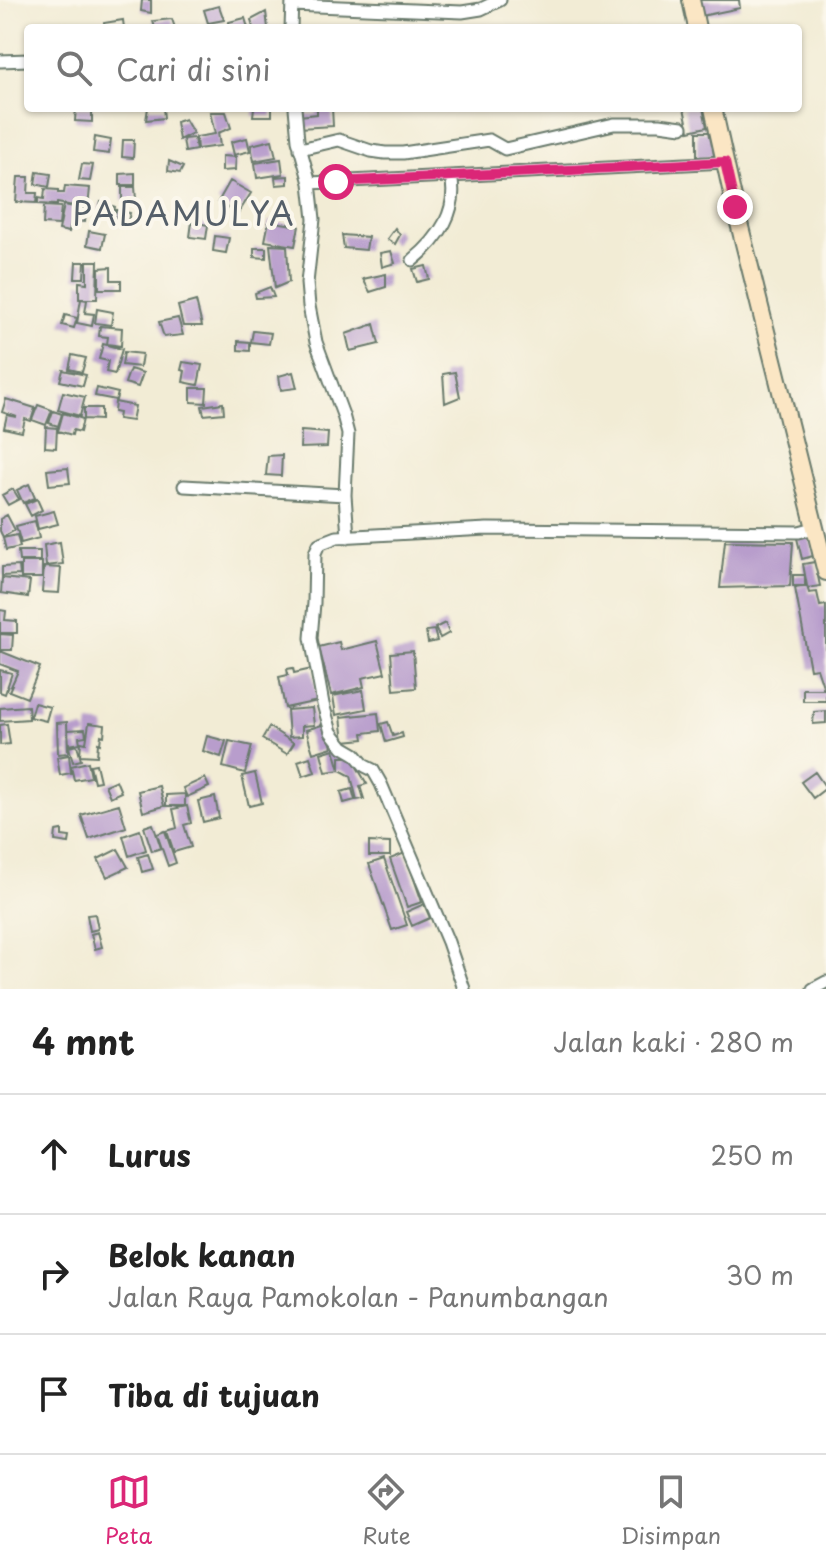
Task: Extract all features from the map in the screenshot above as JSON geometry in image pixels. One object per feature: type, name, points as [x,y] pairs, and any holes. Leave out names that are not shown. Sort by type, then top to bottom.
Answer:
[{"type":"main road","points":[[691,0],[696,24]]},
{"type":"main road","points":[[714,112],[826,572]]},
{"type":"street","points":[[291,24],[292,2],[462,12],[490,6],[500,0]]},
{"type":"street","points":[[0,61],[24,60]]},
{"type":"street","points":[[295,112],[314,219],[307,283],[309,306],[316,342],[346,425],[348,537]]},
{"type":"street","points":[[300,149],[339,140],[385,153],[489,140],[505,149],[614,124],[682,127]]},
{"type":"street","points":[[310,183],[725,162]]},
{"type":"street","points":[[413,260],[423,252],[447,219],[453,203],[451,176]]},
{"type":"street","points":[[184,486],[345,495]]},
{"type":"street","points":[[464,989],[448,942],[381,784],[373,770],[343,747],[331,732],[311,638],[315,553],[319,544],[337,537],[487,529],[799,532],[814,528]]},
{"type":"street","points":[[813,989],[826,982]]},
{"type":"building","points":[[142,0],[151,0],[151,13],[141,11]]},
{"type":"building","points":[[698,0],[739,0],[740,8],[701,16]]},
{"type":"building","points":[[219,6],[224,20],[208,23],[204,10]]},
{"type":"building","points":[[266,12],[268,24],[252,24],[251,20]]},
{"type":"building","points":[[245,18],[247,24],[229,24]]},
{"type":"building","points":[[172,19],[174,24],[154,24],[153,21]]},
{"type":"building","points":[[123,20],[124,24],[104,24]]},
{"type":"building","points":[[76,112],[92,112],[92,122],[75,121]]},
{"type":"building","points":[[147,112],[163,112],[164,118],[146,120]]},
{"type":"building","points":[[210,112],[226,112],[231,128],[218,133],[220,146],[197,149],[196,137],[215,134]]},
{"type":"building","points":[[254,112],[272,112],[272,116],[253,116]]},
{"type":"building","points":[[332,112],[333,126],[299,128],[299,116]]},
{"type":"building","points":[[685,112],[704,112],[707,127],[689,131]]},
{"type":"building","points":[[185,119],[193,133],[179,140],[176,122]]},
{"type":"building","points":[[697,132],[711,132],[714,156],[697,159]]},
{"type":"building","points":[[95,137],[111,140],[109,154],[93,152]]},
{"type":"building","points":[[194,138],[196,150],[185,152],[183,139]]},
{"type":"building","points":[[247,138],[250,151],[234,155],[231,142]]},
{"type":"building","points":[[123,140],[134,140],[133,158],[122,157]]},
{"type":"building","points":[[272,140],[276,157],[254,161],[251,145]]},
{"type":"building","points":[[222,156],[236,157],[235,170],[222,171]]},
{"type":"building","points":[[281,159],[283,174],[257,178],[255,163]]},
{"type":"building","points":[[169,161],[183,167],[180,173],[168,171]]},
{"type":"building","points":[[82,164],[93,165],[90,181],[79,180]]},
{"type":"building","points":[[37,172],[51,174],[49,187],[35,184]]},
{"type":"building","points":[[135,173],[135,185],[120,185],[120,174]]},
{"type":"building","points":[[288,176],[288,184],[276,185],[275,177]]},
{"type":"building","points":[[18,177],[29,177],[28,193],[37,193],[36,203],[16,202]]},
{"type":"building","points":[[230,181],[251,193],[238,214],[218,202]]},
{"type":"building","points":[[65,186],[90,188],[88,208],[76,207],[75,200],[74,206],[38,204],[38,198],[44,199],[45,189],[64,193]]},
{"type":"building","points":[[122,187],[135,187],[136,200],[122,200]]},
{"type":"building","points":[[101,202],[115,207],[113,216],[98,211]]},
{"type":"building","points":[[64,205],[74,207],[69,232],[59,230]]},
{"type":"building","points":[[44,206],[61,207],[59,225],[43,224]]},
{"type":"building","points":[[75,208],[86,209],[85,222],[74,221]]},
{"type":"building","points":[[116,210],[130,213],[128,221],[114,218]]},
{"type":"building","points":[[269,221],[299,226],[295,246],[265,241]]},
{"type":"building","points":[[192,222],[208,225],[206,239],[190,237]]},
{"type":"building","points":[[395,228],[400,235],[395,244],[387,239]]},
{"type":"building","points":[[89,231],[105,234],[102,248],[87,245]]},
{"type":"building","points":[[342,235],[368,237],[366,250],[344,248]]},
{"type":"building","points":[[215,236],[229,238],[226,253],[213,251]]},
{"type":"building","points":[[270,245],[287,246],[289,282],[275,288]]},
{"type":"building","points":[[254,248],[266,248],[266,258],[254,257]]},
{"type":"building","points":[[391,251],[395,263],[382,267],[380,253]]},
{"type":"building","points":[[87,261],[98,261],[97,299],[79,299],[79,282],[87,283]]},
{"type":"building","points":[[76,262],[85,262],[84,278],[75,278]]},
{"type":"building","points":[[426,266],[429,279],[417,282],[413,269]]},
{"type":"building","points":[[111,267],[111,280],[121,280],[121,289],[99,289],[99,268]]},
{"type":"building","points":[[386,274],[386,287],[370,292],[363,279]]},
{"type":"building","points":[[270,287],[274,297],[256,298],[255,293]]},
{"type":"building","points":[[81,299],[87,300],[85,313],[94,314],[92,326],[77,323]]},
{"type":"building","points":[[196,301],[202,326],[183,326],[178,306]]},
{"type":"building","points":[[97,309],[113,312],[111,325],[95,323]]},
{"type":"building","points":[[65,315],[77,318],[74,328],[62,325]]},
{"type":"building","points":[[178,318],[183,335],[164,337],[159,322]]},
{"type":"building","points":[[374,324],[379,344],[350,351],[346,334]]},
{"type":"building","points":[[100,326],[122,328],[121,346],[107,344],[108,337],[99,336]]},
{"type":"building","points":[[253,331],[271,333],[269,344],[251,342]]},
{"type":"building","points":[[238,341],[250,342],[250,351],[238,350]]},
{"type":"building","points":[[103,344],[122,349],[115,374],[106,372],[108,361],[99,359]]},
{"type":"building","points":[[124,352],[142,354],[140,367],[122,365]]},
{"type":"building","points":[[72,355],[86,358],[82,372],[69,369]]},
{"type":"building","points":[[183,362],[202,365],[198,385],[183,382]]},
{"type":"building","points":[[130,369],[143,373],[138,387],[125,383]]},
{"type":"building","points":[[63,370],[86,375],[83,386],[60,381]]},
{"type":"building","points":[[293,372],[297,388],[281,390],[279,376]]},
{"type":"building","points":[[455,372],[460,397],[445,403],[443,374]]},
{"type":"building","points":[[97,388],[118,393],[116,400],[95,396]]},
{"type":"building","points":[[191,388],[207,388],[206,403],[191,402]]},
{"type":"building","points":[[63,392],[85,397],[80,416],[58,410]]},
{"type":"building","points":[[6,399],[35,408],[31,421],[25,419],[22,432],[4,428],[7,415],[17,417],[2,412]]},
{"type":"building","points":[[115,402],[135,406],[132,421],[118,419],[119,413],[114,412]]},
{"type":"building","points":[[223,403],[224,413],[204,415],[202,406]]},
{"type":"building","points":[[38,405],[52,410],[46,425],[32,420]]},
{"type":"building","points":[[84,408],[101,408],[101,420],[84,419]]},
{"type":"building","points":[[53,411],[62,414],[58,426],[49,423]]},
{"type":"building","points":[[63,413],[83,419],[80,432],[73,430],[72,435],[58,431]]},
{"type":"building","points":[[46,427],[57,428],[56,448],[45,447]]},
{"type":"building","points":[[301,431],[328,433],[327,447],[300,448]]},
{"type":"building","points":[[282,455],[281,476],[266,475],[268,456]]},
{"type":"building","points":[[68,468],[70,483],[49,485],[47,470]]},
{"type":"building","points":[[29,484],[35,498],[23,503],[17,490]]},
{"type":"building","points":[[13,489],[19,499],[8,505],[2,495]]},
{"type":"building","points":[[37,499],[42,510],[31,516],[25,504]]},
{"type":"building","points":[[54,511],[58,524],[38,529],[35,516]]},
{"type":"building","points":[[7,515],[15,530],[3,537],[0,519]]},
{"type":"building","points":[[35,521],[39,538],[21,543],[16,526]]},
{"type":"building","points":[[17,535],[20,547],[6,550],[3,538]]},
{"type":"building","points":[[809,536],[813,556],[802,559],[797,538]]},
{"type":"building","points":[[725,541],[793,542],[790,586],[720,588]]},
{"type":"building","points":[[60,542],[63,564],[46,566],[44,545]]},
{"type":"building","points":[[18,551],[40,551],[40,561],[19,561]]},
{"type":"building","points":[[21,562],[42,562],[42,578],[21,578]]},
{"type":"building","points":[[815,562],[820,586],[808,588],[803,564]]},
{"type":"building","points":[[19,566],[20,575],[2,576],[2,567]]},
{"type":"building","points":[[44,567],[61,568],[59,593],[42,592]]},
{"type":"building","points":[[793,575],[805,575],[805,586],[793,586]]},
{"type":"building","points":[[2,578],[30,581],[28,597],[1,593]]},
{"type":"building","points":[[807,586],[809,593],[817,592],[820,606],[826,605],[826,701],[803,701],[803,689],[824,689],[817,668],[810,669],[795,588]]},
{"type":"building","points":[[0,610],[6,611],[5,620],[17,621],[17,633],[0,633]]},
{"type":"building","points":[[445,623],[449,633],[440,638],[435,628]]},
{"type":"building","points":[[434,630],[437,641],[428,643],[426,631]]},
{"type":"building","points":[[0,634],[13,635],[12,650],[0,650]]},
{"type":"building","points":[[377,641],[385,673],[362,678],[364,687],[331,695],[319,647],[339,642],[341,650]]},
{"type":"building","points":[[0,651],[40,667],[27,698],[9,691],[18,671],[0,664]]},
{"type":"building","points":[[413,651],[416,688],[394,690],[391,653]]},
{"type":"building","points":[[293,668],[294,673],[312,669],[318,701],[285,708],[279,677],[288,675],[287,669]]},
{"type":"building","points":[[0,670],[12,673],[5,694],[0,692]]},
{"type":"building","points":[[363,690],[366,709],[336,715],[333,696]]},
{"type":"building","points":[[34,703],[50,707],[46,721],[30,717]]},
{"type":"building","points":[[28,706],[29,719],[0,721],[0,708]]},
{"type":"building","points":[[312,708],[314,725],[302,726],[302,736],[289,737],[287,710]]},
{"type":"building","points":[[826,711],[826,723],[813,724],[814,712]]},
{"type":"building","points":[[378,713],[380,731],[363,733],[364,739],[344,741],[341,717]]},
{"type":"building","points":[[67,722],[68,753],[58,754],[57,723]]},
{"type":"building","points":[[388,722],[393,736],[402,733],[403,737],[386,742],[381,724]]},
{"type":"building","points":[[89,723],[105,725],[97,756],[80,755],[81,742],[86,743]]},
{"type":"building","points":[[7,724],[10,744],[0,745],[0,725]]},
{"type":"building","points":[[325,724],[332,747],[313,753],[306,730]]},
{"type":"building","points":[[269,727],[294,743],[287,754],[262,739]]},
{"type":"building","points":[[85,729],[86,736],[79,737],[80,743],[69,745],[68,730]]},
{"type":"building","points":[[207,736],[226,741],[221,757],[203,751]]},
{"type":"building","points":[[229,741],[252,746],[245,773],[223,767]]},
{"type":"building","points":[[77,745],[81,760],[73,762],[69,747]]},
{"type":"building","points":[[334,749],[340,770],[326,772],[321,753]]},
{"type":"building","points":[[69,755],[71,773],[60,775],[57,757]]},
{"type":"building","points":[[310,757],[315,772],[303,776],[298,761]]},
{"type":"building","points":[[340,757],[351,757],[367,784],[360,786],[364,799],[357,800],[351,776],[340,770]]},
{"type":"building","points":[[88,762],[91,777],[74,780],[71,766]]},
{"type":"building","points":[[96,764],[100,781],[94,782],[90,765]]},
{"type":"building","points":[[815,772],[826,788],[813,798],[801,782]]},
{"type":"building","points":[[255,773],[262,803],[249,806],[242,776]]},
{"type":"building","points":[[205,778],[209,787],[187,797],[183,788]]},
{"type":"building","points":[[116,780],[121,792],[110,797],[105,785]]},
{"type":"building","points":[[159,786],[164,806],[143,812],[138,791]]},
{"type":"building","points":[[352,789],[355,800],[344,803],[341,792]]},
{"type":"building","points":[[185,794],[185,806],[166,806],[166,795]]},
{"type":"building","points":[[215,797],[219,818],[203,822],[198,801]]},
{"type":"building","points":[[119,804],[126,827],[89,839],[81,815]]},
{"type":"building","points":[[187,806],[191,823],[184,825],[191,847],[174,852],[167,831],[177,828],[173,809]]},
{"type":"building","points":[[153,824],[161,848],[152,851],[144,827]]},
{"type":"building","points":[[62,830],[62,836],[70,837],[69,843],[55,841],[56,831]]},
{"type":"building","points":[[140,830],[146,850],[129,856],[123,836]]},
{"type":"building","points":[[165,831],[176,863],[168,866],[157,834]]},
{"type":"building","points":[[369,842],[390,843],[390,856],[369,856]]},
{"type":"building","points":[[118,849],[128,867],[107,877],[98,859]]},
{"type":"building","points":[[405,853],[422,902],[407,907],[390,859]]},
{"type":"building","points":[[148,854],[153,869],[142,872],[138,857]]},
{"type":"building","points":[[384,859],[407,925],[392,930],[369,864]]},
{"type":"building","points":[[424,904],[430,918],[412,926],[406,912]]},
{"type":"building","points":[[95,914],[98,929],[90,931],[87,915]]},
{"type":"building","points":[[98,932],[102,947],[95,949],[91,934]]},
{"type":"district","name":"PADAMULYA","points":[[184,215]]},
{"type":"route","points":[[336,182],[725,162],[735,207]]}]
